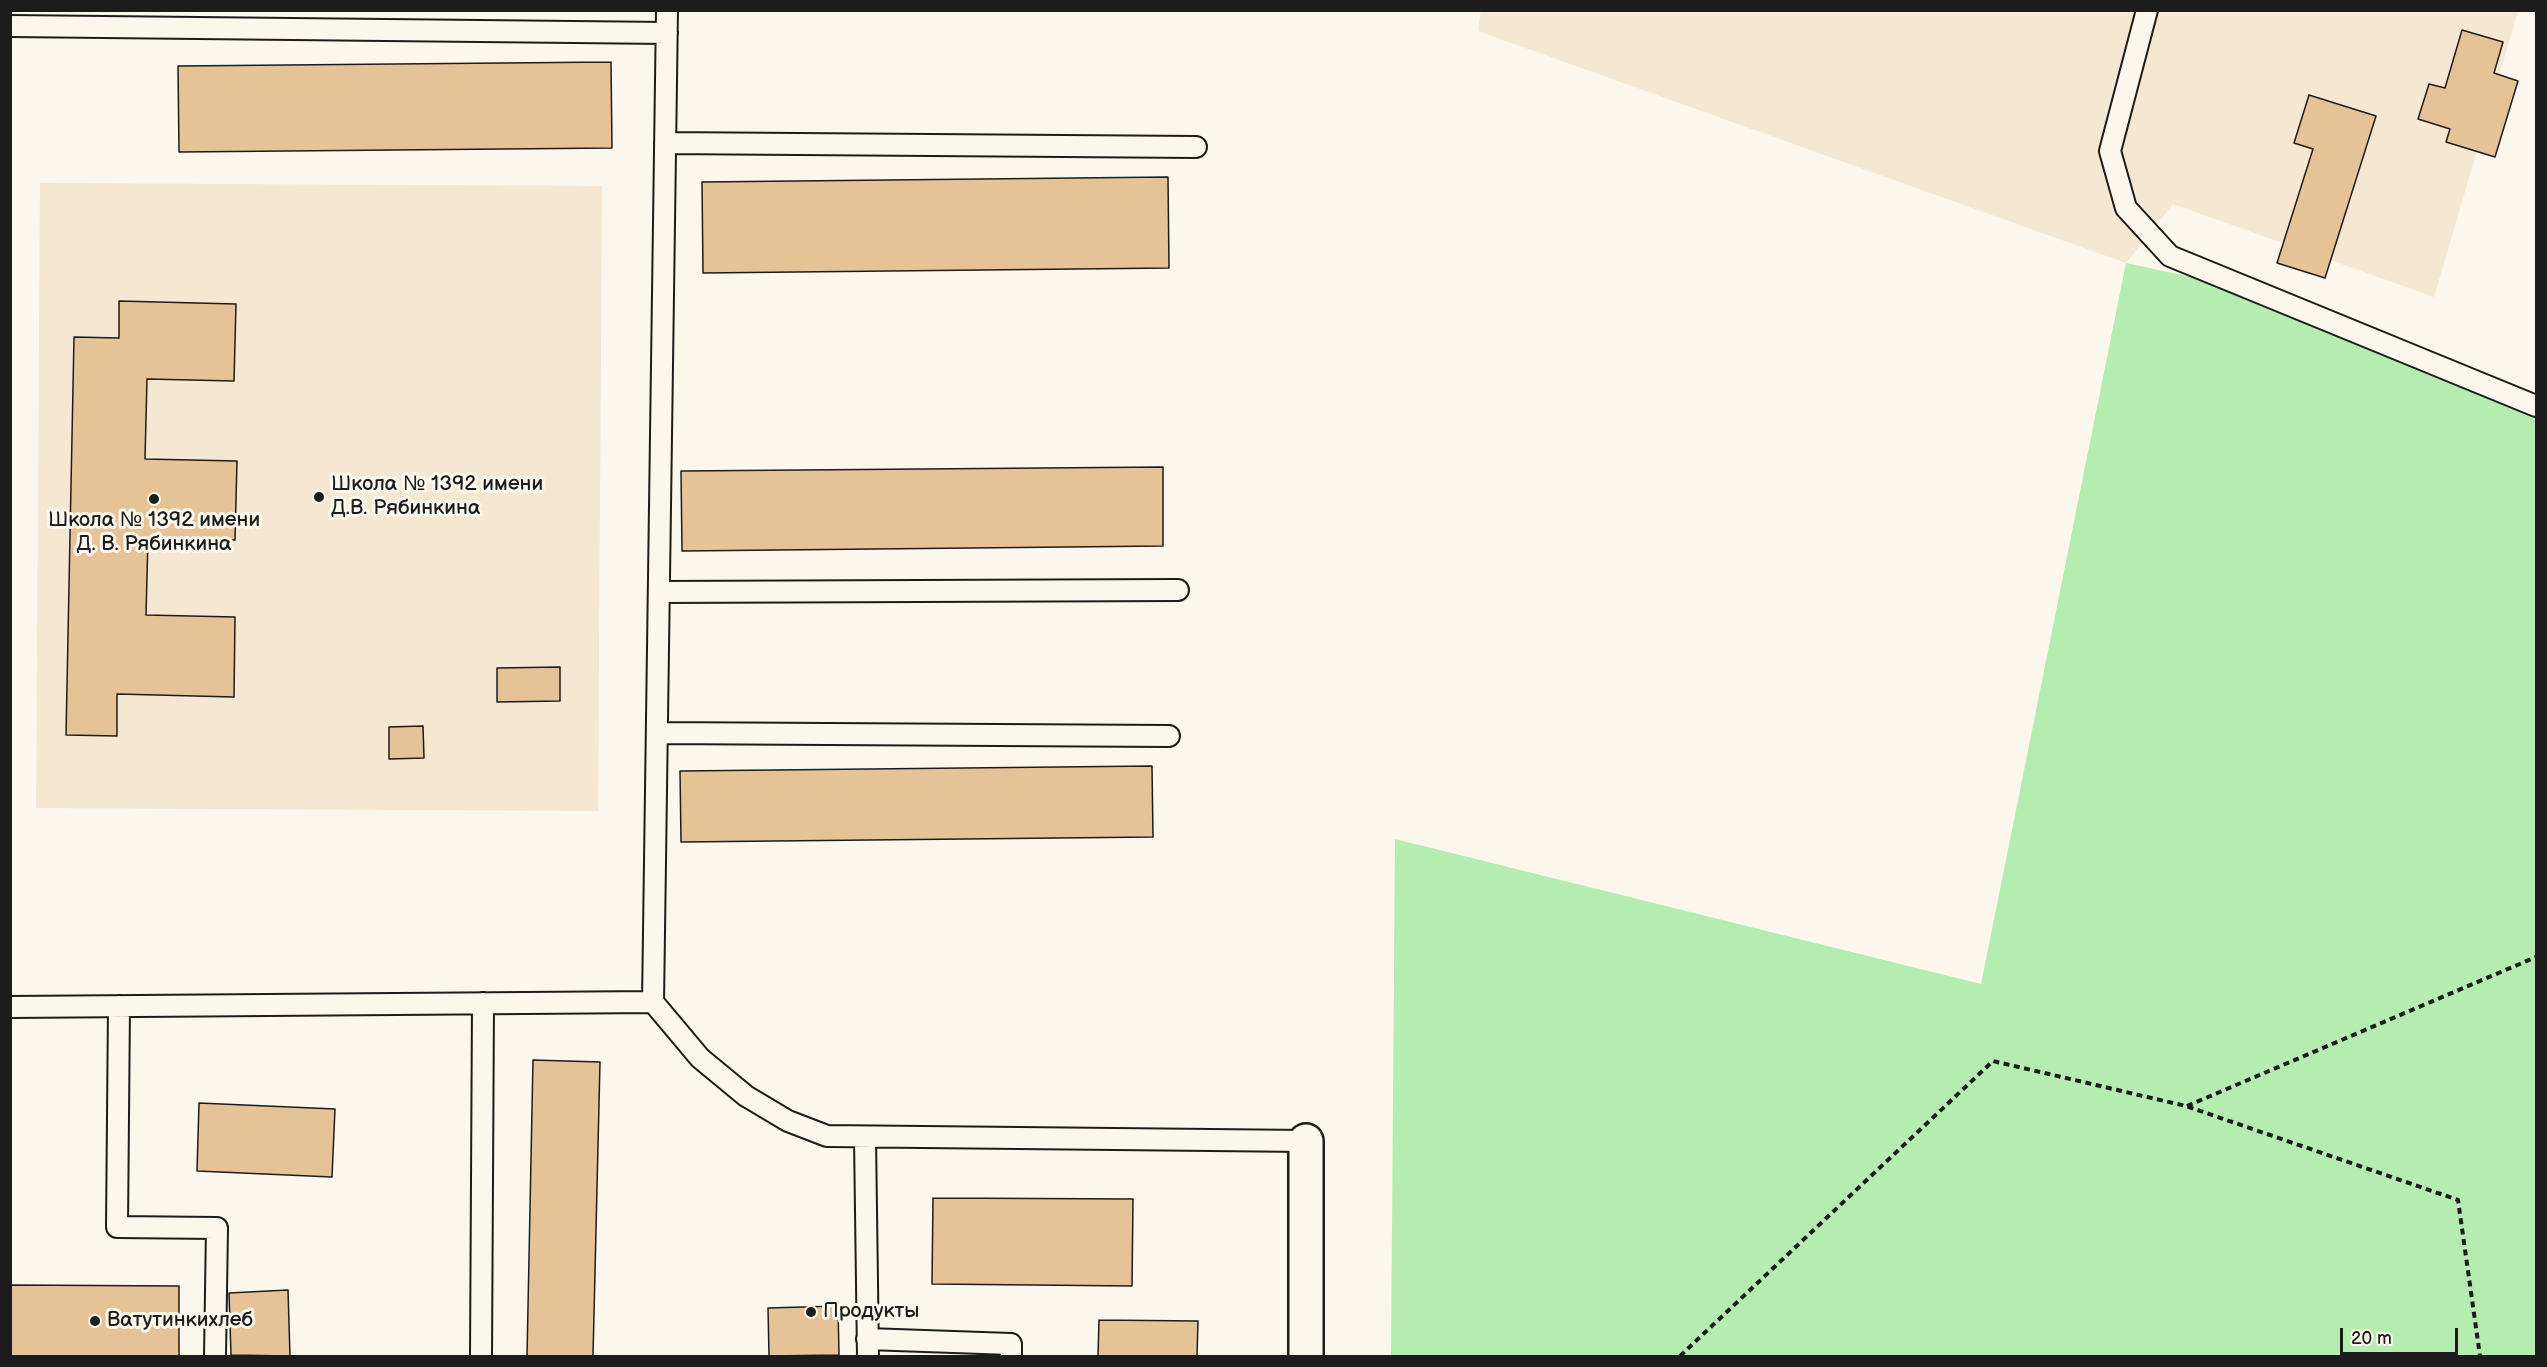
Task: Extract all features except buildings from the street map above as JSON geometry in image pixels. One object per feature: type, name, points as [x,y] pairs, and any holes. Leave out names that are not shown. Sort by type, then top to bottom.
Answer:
[{"type":"street","points":[[1306,1141],[1306,1356]]},
{"type":"lane","points":[[667,10],[653,1002],[700,1058],[746,1096],[788,1121],[827,1136],[1306,1141]]},
{"type":"lane","points":[[2147,10],[2110,151],[2126,208],[2170,256],[2536,406]]},
{"type":"lane","points":[[10,26],[667,33]]},
{"type":"lane","points":[[665,143],[1196,147]]},
{"type":"lane","points":[[659,592],[1178,590]]},
{"type":"lane","points":[[657,733],[1169,736]]},
{"type":"lane","points":[[10,1007],[653,1002]]},
{"type":"lane","points":[[481,1356],[483,1003]]},
{"type":"lane","points":[[119,1006],[117,1227],[217,1228],[215,1356]]},
{"type":"lane","points":[[865,1138],[868,1348],[1011,1344],[1011,1356]]},
{"type":"path","points":[[2186,1106],[2536,957]]},
{"type":"path","points":[[1680,1356],[1993,1061],[2186,1106],[2458,1200],[2480,1356]]},
{"type":"shaded area","points":[[1481,10],[2518,11],[2434,297],[2173,204],[2126,263],[1478,31]]},
{"type":"shaded area","name":"Школа № 1392 имени Д.В. Рябинкина","points":[[40,183],[602,186],[598,811],[36,808]]},
{"type":"green space","points":[[2126,263],[2219,283],[2536,401],[2536,1356],[1391,1356],[1395,839],[1981,984]]},
{"type":"place","name":"Школа № 1392 имени Д.В. Рябинкина","points":[[319,497]]},
{"type":"place","name":"Школа № 1392 имени Д. В. Рябинкина","points":[[154,499]]},
{"type":"place","name":"Продукты","points":[[811,1312]]},
{"type":"place","name":"Ватутинкихлеб","points":[[95,1321]]}]
